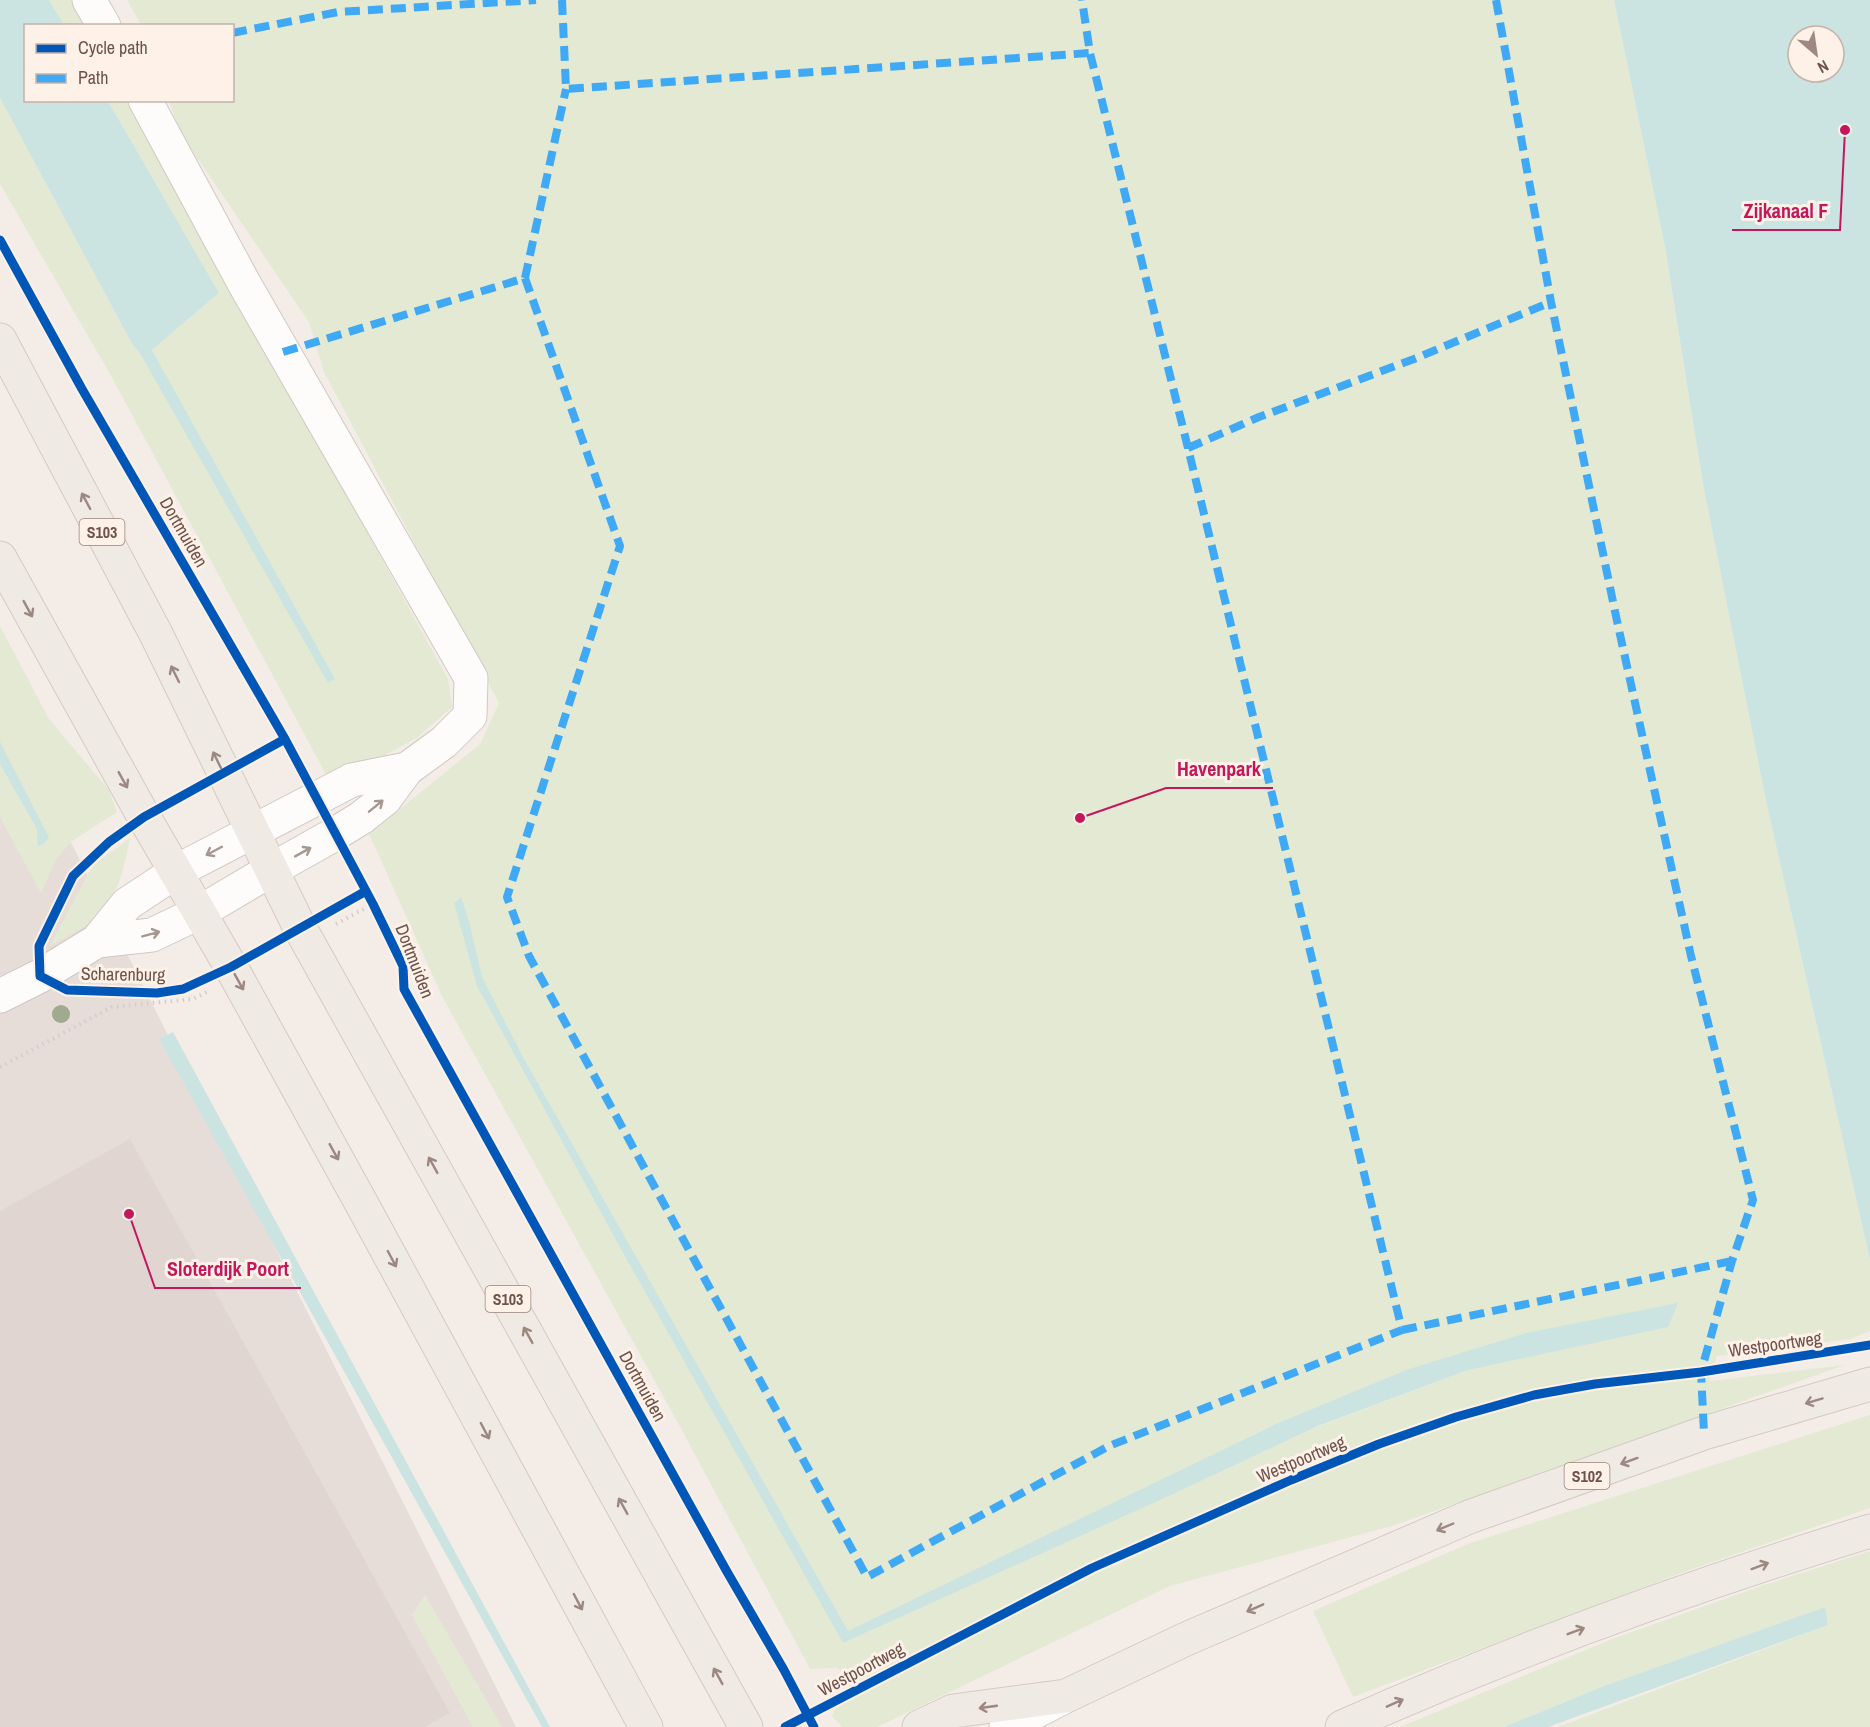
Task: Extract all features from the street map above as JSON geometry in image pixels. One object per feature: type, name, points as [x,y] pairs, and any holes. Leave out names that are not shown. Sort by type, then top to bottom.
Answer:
[{"type":"main road","name":"S103","points":[[0,340],[156,634],[307,940],[746,1727]]},
{"type":"main road","points":[[0,558],[376,1229],[646,1727]]},
{"type":"main road","name":"S102","points":[[1066,1696],[1186,1639],[1469,1517],[1704,1433],[1870,1384]]},
{"type":"main road","points":[[1342,1727],[1408,1697],[1583,1629],[1783,1558],[1870,1532]]},
{"type":"main road","points":[[919,1727],[953,1711],[1066,1696]]},
{"type":"street","points":[[89,0],[103,24]]},
{"type":"street","points":[[97,941],[152,935],[200,912],[361,818],[385,799],[407,768],[444,742],[470,716],[471,678],[245,285],[146,102]]},
{"type":"street","name":"Scharenburg","points":[[0,996],[97,941],[127,904],[177,871],[352,780],[407,768]]},
{"type":"street","name":"S102","points":[[1006,1727],[1066,1696]]},
{"type":"path","points":[[307,940],[371,901]]},
{"type":"path","points":[[0,1067],[112,1007],[193,999],[236,977]]},
{"type":"shaded area","points":[[0,701],[516,1727],[0,1727]]},
{"type":"green space","points":[[49,0],[73,0],[86,24],[63,24]]},
{"type":"green space","points":[[127,0],[1614,0],[1665,247],[1703,484],[1766,801],[1870,1260],[1870,1331],[1850,1339],[1717,1356],[1710,1381],[1845,1365],[1392,1526],[1170,1586],[877,1727],[842,1727],[832,1716],[847,1680],[838,1668],[810,1669],[678,1423],[443,998],[369,834],[480,744],[499,703],[324,372],[309,322],[181,134],[169,102],[234,102],[234,24],[140,24]],"holes":[[[1406,1370],[1468,1370],[1312,1429],[843,1643],[1278,1423]]]},
{"type":"green space","points":[[0,98],[131,342],[334,679],[152,350],[219,293],[109,102],[130,102],[448,679],[452,707],[417,738],[378,759],[328,778],[110,374],[0,184]]},
{"type":"green space","points":[[0,626],[49,719],[109,790],[117,812],[72,841],[56,859],[41,893],[0,817],[0,763],[37,829],[38,846],[44,844],[49,837],[0,742]]},
{"type":"green space","points":[[130,838],[118,884],[108,905],[91,922],[50,946],[90,870]]},
{"type":"green space","points":[[1870,1415],[1870,1508],[1692,1569],[1353,1697],[1313,1611],[1470,1543]]},
{"type":"green space","points":[[1870,1551],[1870,1727],[1558,1727],[1828,1625],[1825,1607],[1604,1686],[1504,1727],[1400,1727],[1612,1639],[1761,1586]]},
{"type":"green space","points":[[425,1595],[502,1727],[473,1727],[412,1615]]},
{"type":"water","points":[[0,0],[49,0],[63,24],[24,24],[24,102],[109,102],[219,293],[152,350],[335,679],[328,683],[142,357],[131,342],[0,98]]},
{"type":"water","points":[[1614,0],[1870,0],[1870,1260],[1766,801],[1703,484],[1665,247]]},
{"type":"water","points":[[0,742],[49,838],[38,847],[37,829],[0,764]]},
{"type":"water","points":[[461,897],[482,977],[523,1057],[848,1631],[1278,1423],[1406,1370],[1526,1333],[1678,1303],[1668,1327],[1468,1370],[1318,1426],[843,1643],[622,1251],[477,986],[454,903]]},
{"type":"water","points":[[173,1032],[550,1727],[542,1727],[159,1039]]},
{"type":"water","points":[[1825,1607],[1828,1625],[1548,1727],[1504,1727],[1604,1686]]},
{"type":"building","points":[[130,1139],[450,1713],[424,1727],[0,1727],[0,1211]]},
{"type":"marked path","points":[[234,33],[338,12],[536,0]]},
{"type":"marked path","points":[[562,0],[566,89],[1090,53]]},
{"type":"marked path","points":[[525,278],[620,546],[507,897],[529,956],[867,1577],[1109,1446],[1402,1330],[1090,53],[1082,0]]},
{"type":"marked path","points":[[1496,0],[1551,302],[1617,621],[1691,956],[1753,1200],[1732,1261],[1701,1372],[1704,1433]]},
{"type":"marked path","points":[[283,352],[525,278],[566,89]]},
{"type":"marked path","points":[[1188,448],[1259,417],[1414,359],[1551,302]]},
{"type":"marked path","points":[[1402,1330],[1732,1261]]},
{"type":"cycle path","name":"Dortmuiden","points":[[0,240],[82,389],[285,739],[373,904],[403,966],[404,989],[814,1727]]},
{"type":"cycle path","points":[[285,739],[144,817],[109,842],[73,876],[39,946],[40,976],[67,990],[157,993],[183,989],[231,967],[366,891]]},
{"type":"cycle path","name":"Westpoortweg","points":[[785,1727],[1092,1568],[1291,1480],[1379,1444],[1456,1417],[1534,1395],[1595,1384],[1701,1372],[1870,1345]]},
{"type":"place","name":"Zijkanaal F","points":[[1845,130]]},
{"type":"place","name":"Havenpark","points":[[1080,818]]},
{"type":"place","name":"Sloterdijk Poort","points":[[129,1214]]}]
